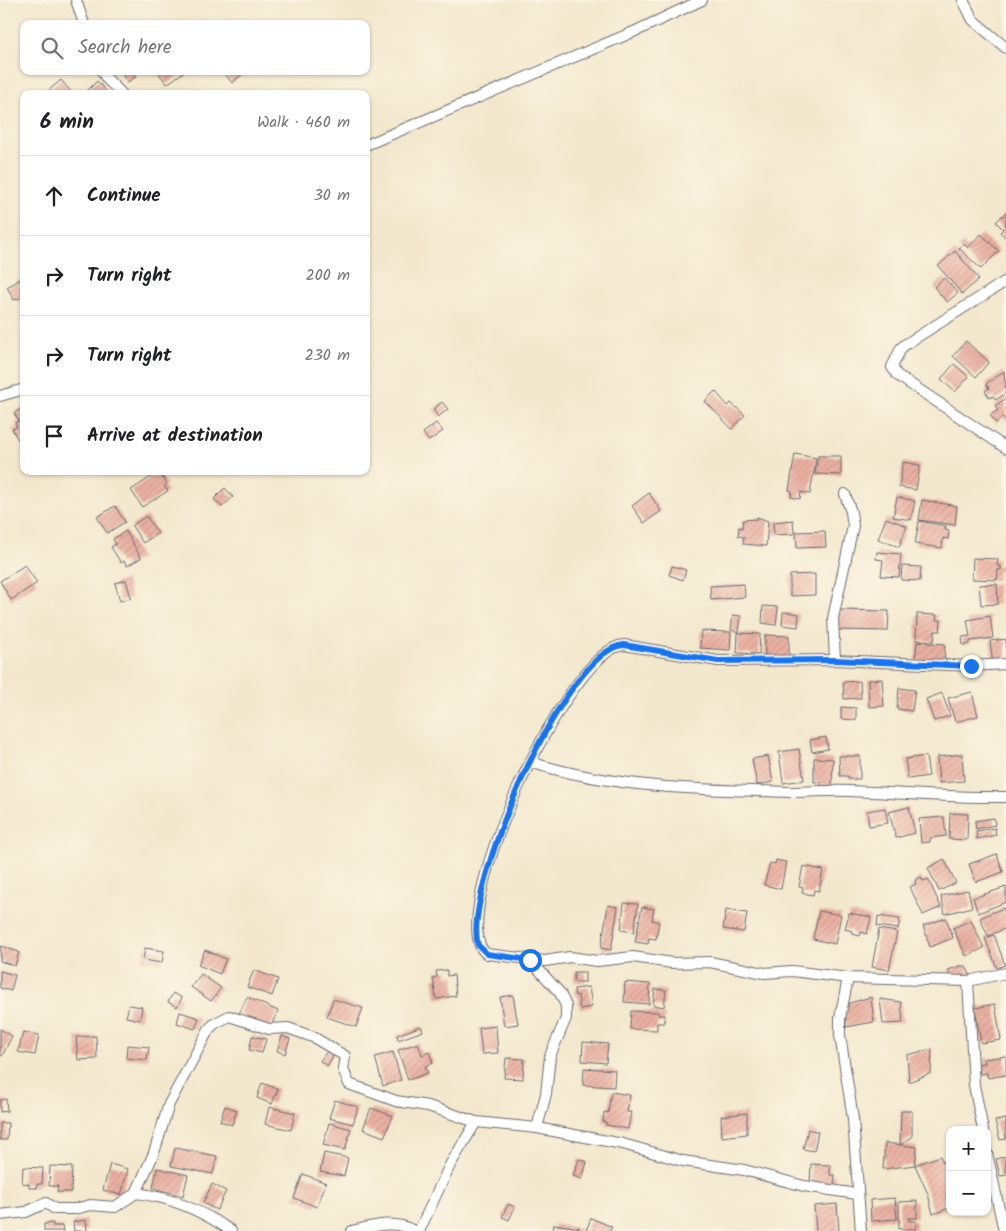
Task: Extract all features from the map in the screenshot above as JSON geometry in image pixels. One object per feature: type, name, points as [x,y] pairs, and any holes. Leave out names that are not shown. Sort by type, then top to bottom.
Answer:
[{"type":"street","points":[[76,0],[83,20]]},
{"type":"street","points":[[370,143],[638,30],[702,0]]},
{"type":"street","points":[[964,0],[973,20],[1006,48]]},
{"type":"street","points":[[104,75],[118,90]]},
{"type":"street","points":[[1006,281],[906,344],[901,348],[892,367],[896,375],[1006,448]]},
{"type":"street","points":[[0,396],[20,391]]},
{"type":"street","points":[[835,660],[833,618],[853,526],[845,494]]},
{"type":"street","points":[[1006,664],[971,666],[835,660],[718,661],[617,646],[605,652],[592,664],[552,721],[530,762],[506,810],[492,850],[476,920],[476,938],[481,951],[487,954],[530,960],[570,957],[597,961],[633,957],[672,963],[710,962],[764,973],[792,970],[848,978],[968,981],[1006,973]]},
{"type":"street","points":[[530,762],[575,775],[683,789],[796,792],[851,790],[961,798],[1006,796]]},
{"type":"street","points":[[530,960],[560,993],[566,1006],[566,1018],[550,1056],[546,1094],[537,1128]]},
{"type":"street","points":[[848,978],[840,1018],[840,1035],[853,1119],[861,1231]]},
{"type":"street","points":[[968,981],[974,1086],[982,1126]]},
{"type":"street","points":[[0,1216],[26,1212],[46,1203],[55,1209],[75,1209],[90,1206],[115,1207],[136,1193],[154,1153],[173,1096],[209,1029],[229,1016],[269,1029],[288,1028],[314,1038],[345,1056],[343,1069],[346,1080],[352,1086],[396,1101],[428,1106],[476,1122],[537,1128],[623,1144],[662,1156],[744,1170],[804,1186],[858,1194]]},
{"type":"street","points":[[419,1231],[450,1165],[476,1122]]},
{"type":"street","points":[[991,1171],[1004,1231]]},
{"type":"street","points":[[136,1193],[154,1196],[199,1211],[231,1231]]},
{"type":"street","points":[[352,1231],[391,1224],[404,1226],[414,1231]]},
{"type":"building","points":[[123,75],[135,75],[136,77],[127,82]]},
{"type":"building","points":[[160,75],[179,75],[167,84]]},
{"type":"building","points":[[226,75],[241,75],[232,83]]},
{"type":"building","points":[[61,80],[70,90],[49,90]]},
{"type":"building","points":[[97,81],[105,90],[88,90]]},
{"type":"building","points":[[1006,212],[1006,238],[1000,232],[1003,229],[996,222]]},
{"type":"building","points":[[981,234],[999,251],[981,269],[959,248],[963,243],[968,248]]},
{"type":"building","points":[[955,251],[979,279],[962,294],[938,266]]},
{"type":"building","points":[[944,278],[958,293],[947,302],[934,287]]},
{"type":"building","points":[[20,279],[20,298],[14,300],[7,287]]},
{"type":"building","points":[[966,341],[989,362],[976,377],[953,356]]},
{"type":"building","points":[[954,364],[969,377],[955,392],[941,379]]},
{"type":"building","points":[[1004,371],[1006,393],[996,400],[993,396],[990,398],[985,391],[989,388],[986,384]]},
{"type":"building","points":[[715,391],[728,406],[731,403],[745,415],[732,429],[705,401]]},
{"type":"building","points":[[1006,398],[1006,422],[1003,417],[996,423],[990,415],[998,410],[995,406]]},
{"type":"building","points":[[442,402],[448,409],[438,417],[433,409]]},
{"type":"building","points":[[20,409],[19,441],[12,429],[17,427],[15,423],[19,421],[14,413]]},
{"type":"building","points":[[436,423],[443,431],[429,441],[423,433]]},
{"type":"building","points":[[795,454],[816,458],[810,494],[801,492],[800,499],[791,497],[792,491],[789,490]]},
{"type":"building","points":[[818,456],[841,456],[841,475],[815,474]]},
{"type":"building","points":[[903,462],[920,465],[916,490],[899,487]]},
{"type":"building","points":[[154,475],[161,475],[167,484],[164,486],[168,491],[142,507],[131,490]]},
{"type":"building","points":[[225,488],[233,497],[222,507],[214,499]]},
{"type":"building","points":[[649,493],[661,511],[644,523],[632,506]]},
{"type":"building","points":[[897,497],[915,501],[911,520],[893,517]]},
{"type":"building","points":[[922,500],[957,506],[955,525],[919,520]]},
{"type":"building","points":[[115,506],[125,522],[107,533],[97,517]]},
{"type":"building","points":[[146,516],[158,533],[143,543],[132,526]]},
{"type":"building","points":[[757,517],[768,521],[766,546],[743,544],[744,537],[738,536],[739,527],[742,528],[743,520],[757,519]]},
{"type":"building","points":[[886,518],[907,526],[899,547],[878,539]]},
{"type":"building","points":[[793,520],[794,534],[774,535],[773,522]]},
{"type":"building","points":[[919,521],[946,526],[945,530],[949,531],[948,539],[943,538],[942,548],[915,544]]},
{"type":"building","points":[[126,531],[141,558],[127,566],[124,561],[121,563],[111,547],[116,544],[113,539]]},
{"type":"building","points":[[825,531],[826,547],[797,548],[796,532]]},
{"type":"building","points":[[877,552],[901,554],[899,577],[881,576],[883,560],[876,559]]},
{"type":"building","points":[[973,558],[998,559],[997,566],[1001,566],[1001,570],[998,570],[997,580],[972,579]]},
{"type":"building","points":[[25,565],[37,583],[11,600],[0,581]]},
{"type":"building","points":[[672,566],[686,570],[683,580],[669,575]]},
{"type":"building","points":[[902,566],[921,567],[920,581],[901,580]]},
{"type":"building","points":[[815,574],[815,595],[790,596],[790,575]]},
{"type":"building","points":[[126,580],[131,598],[120,601],[115,583]]},
{"type":"building","points":[[744,584],[745,597],[711,600],[710,586]]},
{"type":"building","points":[[997,584],[998,604],[981,605],[979,585]]},
{"type":"building","points":[[763,606],[778,607],[776,625],[762,623]]},
{"type":"building","points":[[837,610],[889,611],[888,631],[837,630]]},
{"type":"building","points":[[783,612],[799,614],[798,627],[782,625]]},
{"type":"building","points":[[917,614],[937,615],[936,620],[941,620],[940,631],[935,631],[934,641],[916,640]]},
{"type":"building","points":[[733,615],[741,616],[739,632],[731,630]]},
{"type":"building","points":[[990,616],[993,638],[970,641],[970,644],[963,645],[962,637],[970,636],[967,620]]},
{"type":"building","points":[[701,631],[731,632],[730,650],[700,648]]},
{"type":"building","points":[[738,633],[760,634],[759,654],[737,653]]},
{"type":"building","points":[[765,635],[789,636],[789,660],[765,658]]},
{"type":"building","points":[[1006,639],[1006,663],[993,665],[990,641]]},
{"type":"building","points":[[917,642],[945,644],[944,665],[915,660]]},
{"type":"building","points":[[882,679],[884,706],[869,707],[868,680]]},
{"type":"building","points":[[860,681],[861,698],[844,699],[843,682]]},
{"type":"building","points":[[899,688],[915,690],[912,711],[897,709]]},
{"type":"building","points":[[972,692],[978,716],[955,722],[948,698]]},
{"type":"building","points":[[942,693],[950,716],[934,721],[926,699]]},
{"type":"building","points":[[841,707],[856,708],[856,720],[841,719]]},
{"type":"building","points":[[826,737],[828,749],[812,752],[810,740]]},
{"type":"building","points":[[799,749],[804,780],[783,783],[779,752]]},
{"type":"building","points":[[962,754],[964,781],[939,783],[937,757]]},
{"type":"building","points":[[768,756],[773,782],[757,785],[752,759]]},
{"type":"building","points":[[839,756],[860,756],[860,779],[848,779],[848,776],[840,776]]},
{"type":"building","points":[[926,756],[929,776],[908,779],[905,759]]},
{"type":"building","points":[[814,758],[833,759],[832,786],[821,786],[821,782],[814,782]]},
{"type":"building","points":[[909,807],[915,833],[896,838],[889,812]]},
{"type":"building","points":[[885,808],[888,823],[869,826],[867,811]]},
{"type":"building","points":[[950,813],[968,814],[967,840],[949,839]]},
{"type":"building","points":[[944,817],[946,836],[930,838],[930,842],[921,843],[919,819]]},
{"type":"building","points":[[994,818],[995,825],[976,829],[975,821]]},
{"type":"building","points":[[995,828],[996,835],[977,839],[976,831]]},
{"type":"building","points":[[997,854],[1003,872],[976,882],[969,864]]},
{"type":"building","points":[[944,859],[956,883],[939,891],[928,868]]},
{"type":"building","points":[[776,860],[786,862],[781,889],[764,885],[770,863],[775,864]]},
{"type":"building","points":[[803,866],[823,870],[819,891],[814,890],[813,895],[802,893],[803,888],[799,887]]},
{"type":"building","points":[[921,877],[923,881],[928,879],[941,907],[923,915],[910,887],[916,884],[915,880]]},
{"type":"building","points":[[1006,887],[1006,902],[978,913],[973,898]]},
{"type":"building","points":[[968,890],[972,907],[945,914],[941,896]]},
{"type":"building","points":[[624,903],[638,904],[634,932],[621,930]]},
{"type":"building","points":[[608,905],[618,907],[611,950],[601,948]]},
{"type":"building","points":[[642,907],[654,909],[652,920],[659,922],[656,939],[649,938],[648,944],[635,942]]},
{"type":"building","points":[[1003,908],[1006,915],[1006,928],[988,936],[980,918]]},
{"type":"building","points":[[726,910],[747,913],[744,932],[723,929]]},
{"type":"building","points":[[819,911],[841,915],[835,944],[813,939]]},
{"type":"building","points":[[849,913],[871,917],[867,934],[861,932],[860,936],[852,934],[852,931],[845,929]]},
{"type":"building","points":[[878,916],[900,919],[898,929],[877,926]]},
{"type":"building","points":[[946,918],[953,938],[930,947],[923,926]]},
{"type":"building","points":[[971,920],[984,948],[966,956],[953,928]]},
{"type":"building","points":[[879,929],[897,932],[889,970],[872,967]]},
{"type":"building","points":[[994,935],[1005,965],[997,968],[985,938]]},
{"type":"building","points":[[1,946],[19,952],[15,966],[0,961]]},
{"type":"building","points":[[145,948],[164,951],[162,963],[143,960]]},
{"type":"building","points":[[205,950],[226,959],[220,974],[198,965]]},
{"type":"building","points":[[966,966],[970,975],[952,978],[948,970]]},
{"type":"building","points":[[254,970],[278,979],[272,996],[247,987]]},
{"type":"building","points":[[447,970],[447,976],[454,975],[456,996],[436,999],[433,978],[437,977],[436,971]]},
{"type":"building","points":[[0,971],[15,975],[11,991],[0,988]]},
{"type":"building","points":[[574,972],[585,972],[585,982],[574,982]]},
{"type":"building","points":[[201,974],[221,988],[211,1001],[191,987]]},
{"type":"building","points":[[625,982],[650,984],[649,1004],[624,1002]]},
{"type":"building","points":[[589,987],[592,1007],[580,1009],[578,995],[575,996],[574,989]]},
{"type":"building","points":[[655,989],[666,990],[664,1007],[653,1005]]},
{"type":"building","points":[[173,993],[182,998],[177,1007],[168,1002]]},
{"type":"building","points":[[513,995],[518,1024],[504,1026],[500,997]]},
{"type":"building","points":[[247,997],[278,1011],[270,1028],[239,1014]]},
{"type":"building","points":[[871,997],[874,1022],[846,1027],[846,1004]]},
{"type":"building","points":[[333,999],[363,1008],[356,1027],[327,1017]]},
{"type":"building","points":[[880,999],[901,1002],[903,1023],[883,1024]]},
{"type":"building","points":[[995,1004],[1001,1040],[981,1043],[975,1008]]},
{"type":"building","points":[[129,1005],[142,1007],[140,1020],[126,1017]]},
{"type":"building","points":[[631,1011],[658,1012],[658,1015],[665,1015],[664,1023],[657,1023],[657,1030],[630,1029]]},
{"type":"building","points":[[180,1012],[199,1018],[195,1029],[177,1023]]},
{"type":"building","points":[[421,1026],[423,1031],[398,1040],[397,1035]]},
{"type":"building","points":[[496,1026],[498,1053],[482,1054],[479,1028]]},
{"type":"building","points":[[0,1029],[12,1036],[2,1056],[0,1055]]},
{"type":"building","points":[[23,1032],[39,1035],[35,1055],[18,1052]]},
{"type":"building","points":[[96,1036],[97,1059],[78,1060],[76,1037]]},
{"type":"building","points":[[252,1036],[266,1039],[262,1053],[249,1050]]},
{"type":"building","points":[[282,1036],[290,1039],[285,1054],[277,1051]]},
{"type":"building","points":[[583,1042],[608,1044],[606,1063],[582,1061]]},
{"type":"building","points":[[418,1043],[422,1055],[429,1052],[433,1063],[425,1066],[428,1073],[408,1080],[398,1050]]},
{"type":"building","points":[[127,1045],[149,1047],[147,1060],[126,1058]]},
{"type":"building","points":[[932,1049],[931,1073],[909,1082],[907,1055]]},
{"type":"building","points":[[328,1050],[334,1054],[327,1066],[320,1061]]},
{"type":"building","points":[[393,1052],[401,1080],[383,1086],[375,1057]]},
{"type":"building","points":[[1006,1056],[1006,1075],[988,1078],[987,1073],[980,1074],[978,1064],[985,1063],[984,1059]]},
{"type":"building","points":[[506,1058],[524,1059],[523,1079],[504,1078]]},
{"type":"building","points":[[584,1068],[615,1070],[614,1087],[583,1085]]},
{"type":"building","points":[[262,1083],[278,1089],[272,1104],[257,1098]]},
{"type":"building","points":[[611,1092],[630,1095],[627,1112],[631,1112],[628,1129],[606,1125],[606,1122],[603,1122],[604,1112],[608,1113]]},
{"type":"building","points":[[6,1099],[7,1111],[0,1112],[0,1100]]},
{"type":"building","points":[[335,1100],[358,1107],[353,1124],[329,1118]]},
{"type":"building","points":[[225,1106],[237,1110],[232,1125],[220,1121]]},
{"type":"building","points":[[269,1107],[295,1113],[291,1130],[265,1124]]},
{"type":"building","points":[[371,1108],[393,1116],[384,1137],[363,1129]]},
{"type":"building","points":[[901,1111],[912,1111],[912,1137],[900,1145]]},
{"type":"building","points":[[747,1113],[747,1134],[722,1137],[721,1116]]},
{"type":"building","points":[[1006,1119],[1006,1139],[1000,1140],[995,1121]]},
{"type":"building","points":[[0,1123],[8,1123],[7,1140],[0,1140]]},
{"type":"building","points":[[329,1123],[351,1129],[345,1150],[323,1145]]},
{"type":"building","points":[[808,1129],[818,1132],[814,1151],[803,1149]]},
{"type":"building","points":[[885,1143],[917,1147],[915,1165],[883,1169]]},
{"type":"building","points":[[175,1148],[217,1156],[213,1174],[171,1166]]},
{"type":"building","points":[[324,1153],[348,1158],[344,1176],[320,1172]]},
{"type":"building","points":[[940,1156],[946,1167],[946,1209],[933,1214],[928,1194],[915,1165]]},
{"type":"building","points":[[1006,1156],[1006,1175],[1000,1176],[996,1159]]},
{"type":"building","points":[[579,1159],[587,1162],[582,1179],[573,1176]]},
{"type":"building","points":[[110,1164],[128,1169],[121,1195],[103,1190]]},
{"type":"building","points":[[811,1164],[830,1165],[830,1175],[835,1175],[834,1185],[810,1184]]},
{"type":"building","points":[[50,1166],[72,1167],[71,1192],[57,1192],[58,1186],[49,1186]]},
{"type":"building","points":[[23,1167],[43,1168],[42,1184],[37,1184],[37,1188],[29,1188],[29,1184],[22,1183]]},
{"type":"building","points":[[157,1168],[188,1175],[183,1196],[153,1188]]},
{"type":"building","points":[[303,1174],[326,1183],[317,1207],[294,1198]]},
{"type":"building","points":[[212,1184],[226,1191],[217,1210],[203,1203]]},
{"type":"building","points":[[895,1198],[897,1219],[871,1221],[870,1200]]},
{"type":"building","points":[[917,1201],[917,1218],[908,1218],[909,1221],[916,1221],[916,1229],[899,1229],[899,1202]]},
{"type":"building","points":[[508,1204],[515,1207],[509,1220],[502,1217]]},
{"type":"building","points":[[837,1204],[839,1231],[816,1231],[814,1206]]},
{"type":"building","points":[[591,1218],[612,1227],[610,1231],[586,1231]]},
{"type":"building","points":[[86,1220],[87,1231],[74,1231],[73,1222]]},
{"type":"building","points":[[53,1223],[53,1226],[62,1226],[63,1231],[44,1231],[44,1224]]},
{"type":"building","points":[[554,1224],[580,1228],[579,1231],[553,1231]]},
{"type":"route","points":[[530,960],[487,954],[481,951],[478,945],[476,920],[492,850],[516,788],[548,729],[566,699],[592,664],[605,652],[611,648],[624,645],[718,661],[835,660],[971,666]]}]
